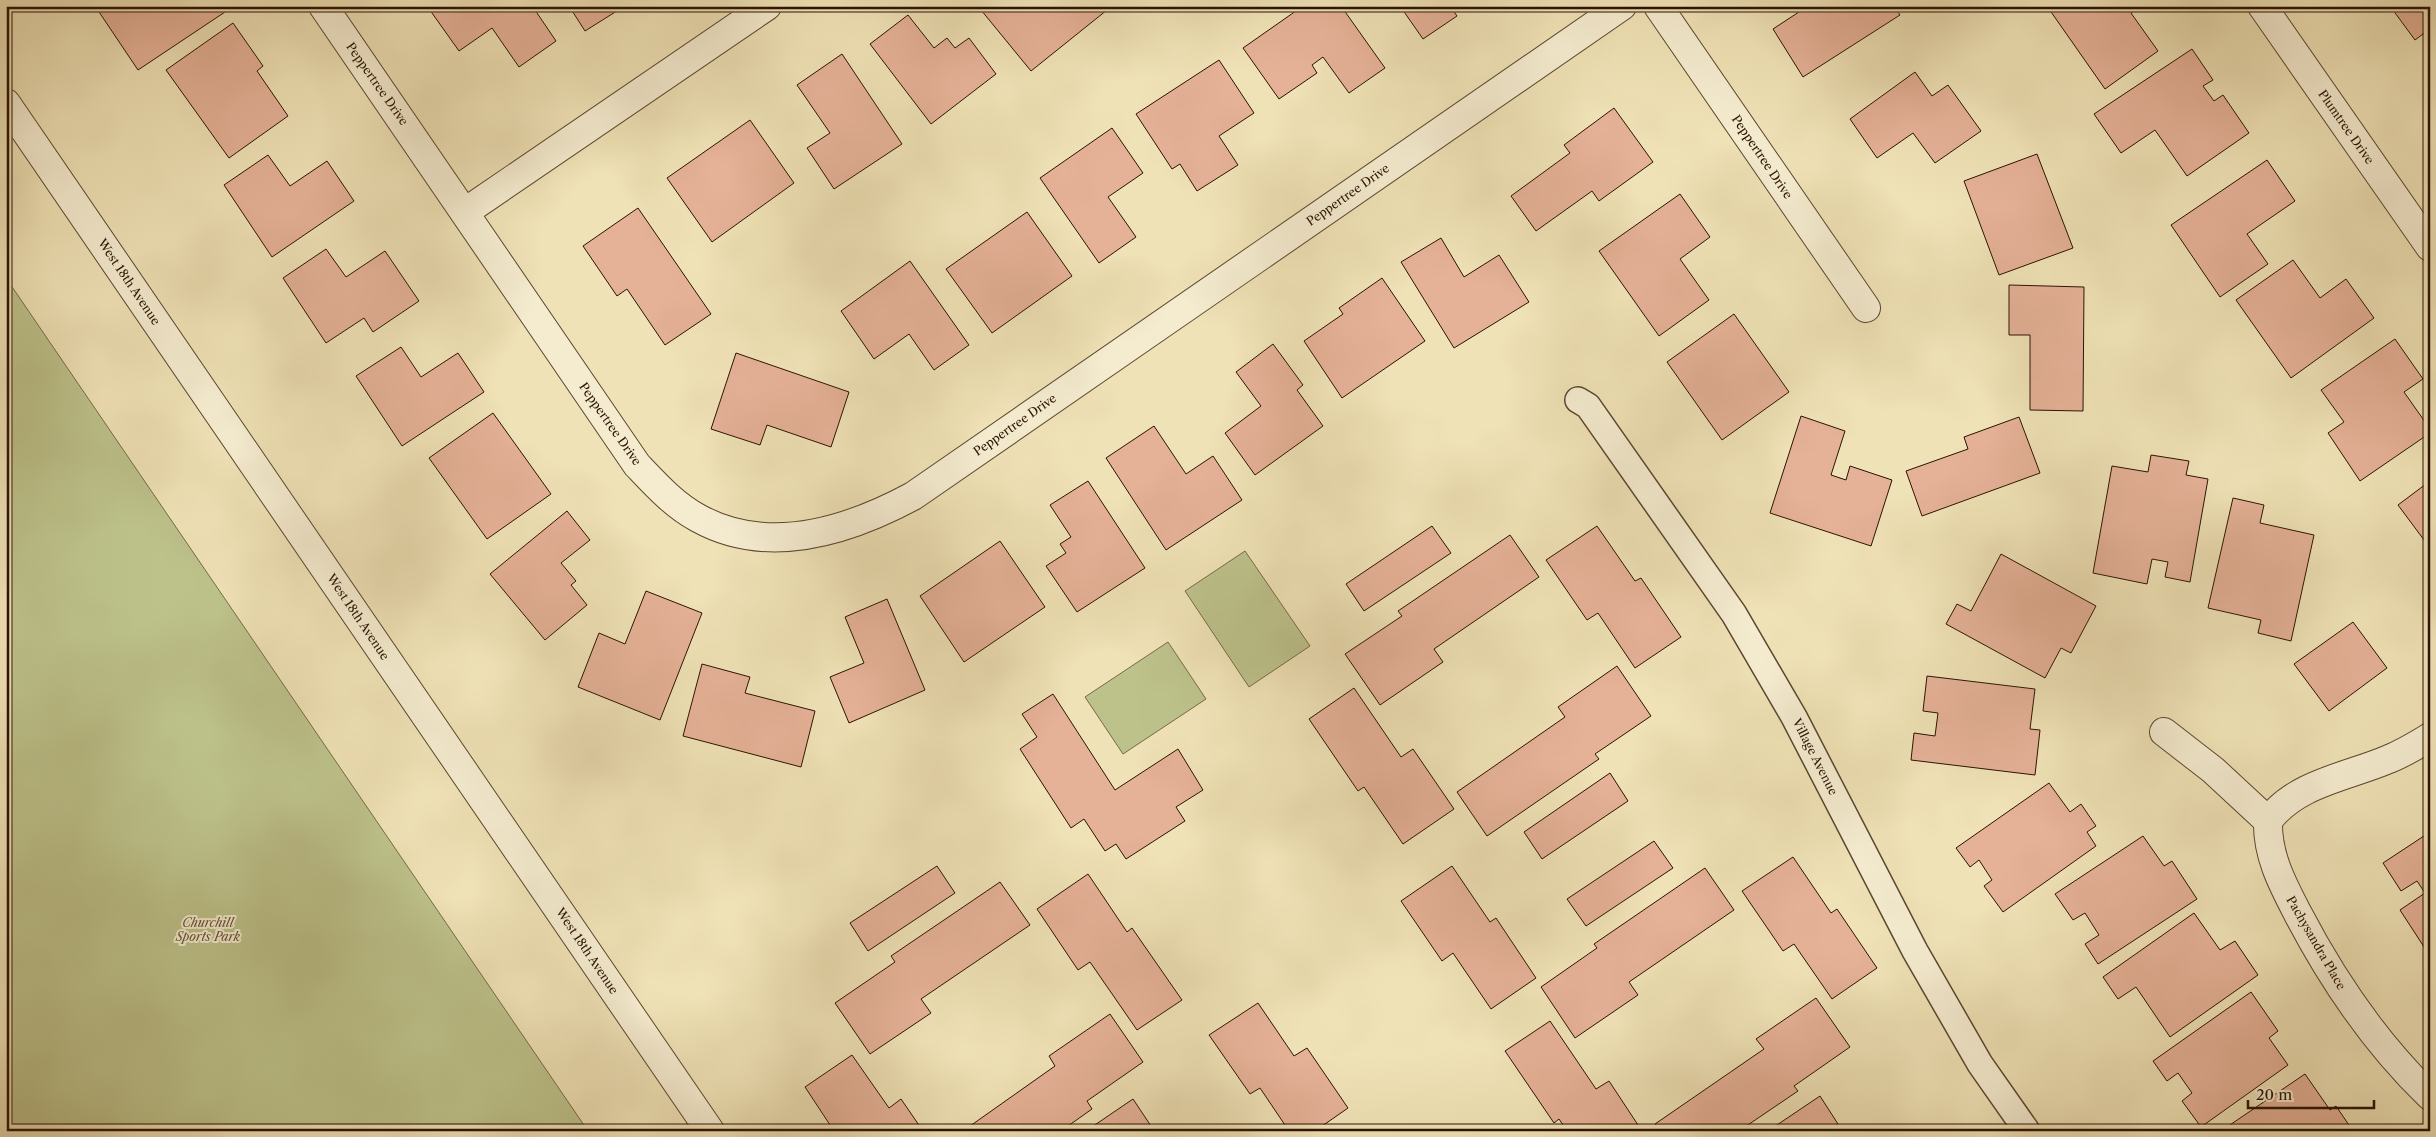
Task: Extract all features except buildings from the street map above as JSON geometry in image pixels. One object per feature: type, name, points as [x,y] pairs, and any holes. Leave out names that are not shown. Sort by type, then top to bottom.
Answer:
[{"type":"street","name":"Peppertree Drive","points":[[323,6],[638,465],[668,497],[698,518],[730,531],[775,538],[816,535],[852,525],[884,512],[913,496],[1622,6]]},
{"type":"street","points":[[465,212],[767,6]]},
{"type":"street","name":"Peppertree Drive","points":[[1658,6],[1866,308]]},
{"type":"street","name":"Plumtree Drive","points":[[2262,6],[2430,247]]},
{"type":"street","name":"West 18th Avenue","points":[[6,103],[710,1131]]},
{"type":"street","points":[[2164,732],[2213,770],[2268,821],[2278,808],[2292,797],[2390,759],[2430,737]]},
{"type":"street","name":"Pachysandra Place","points":[[2268,821],[2267,836],[2281,880],[2318,951],[2358,1013],[2430,1096]]},
{"type":"lane","name":"Village Avenue","points":[[1578,400],[1588,406],[1734,614],[1794,717],[1920,960],[1980,1064],[2027,1131]]},
{"type":"green space","name":"Churchill Sports Park","points":[[6,278],[588,1131],[6,1131]]},
{"type":"green space","points":[[1245,551],[1310,646],[1249,687],[1185,591]]},
{"type":"green space","points":[[1168,642],[1206,699],[1123,754],[1085,697]]}]
